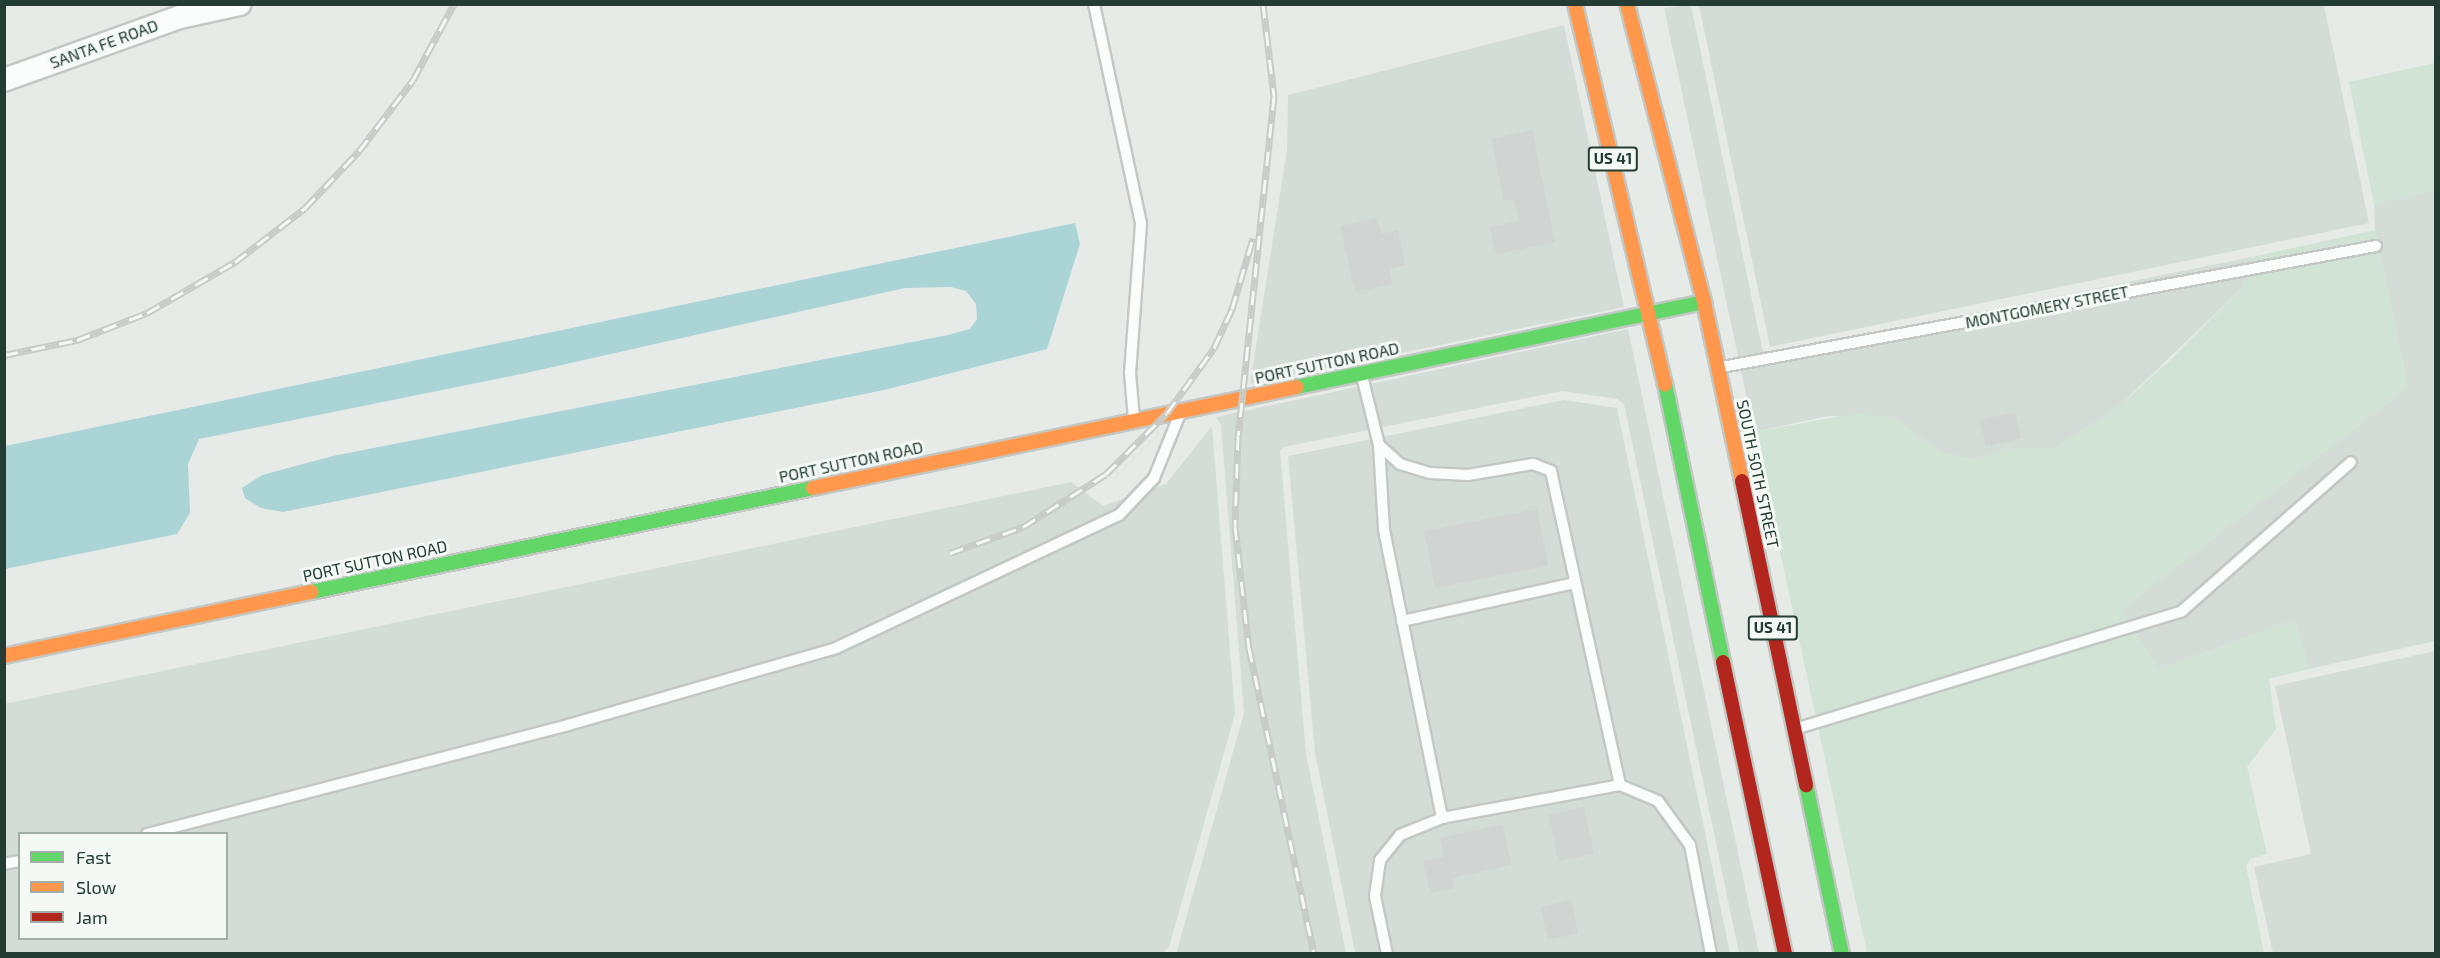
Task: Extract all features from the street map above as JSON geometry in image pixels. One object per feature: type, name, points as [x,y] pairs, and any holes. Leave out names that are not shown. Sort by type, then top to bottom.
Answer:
[{"type":"main road","name":"US 41","points":[[1575,4],[1650,313],[1785,954]]},
{"type":"main road","name":"SOUTH 50TH STREET","points":[[1627,4],[1719,368],[1842,954]]},
{"type":"main road","name":"PORT SUTTON ROAD","points":[[4,656],[1704,302]]},
{"type":"street","name":"SANTA FE ROAD","points":[[4,80],[180,17],[240,4]]},
{"type":"lane","points":[[1094,4],[1141,224],[1130,373],[1134,419]]},
{"type":"lane","name":"MONTGOMERY STREET","points":[[1719,368],[2376,246]]},
{"type":"lane","points":[[1362,373],[1379,445],[1384,530],[1442,818]]},
{"type":"lane","points":[[155,832],[568,725],[836,648],[1119,515],[1154,478],[1181,410]]},
{"type":"lane","points":[[1379,445],[1400,464],[1430,473],[1468,475],[1533,464],[1547,467],[1554,477],[1620,785]]},
{"type":"lane","points":[[1795,729],[2182,611],[2351,462]]},
{"type":"lane","points":[[1402,621],[1575,583]]},
{"type":"lane","points":[[1387,954],[1375,896],[1380,860],[1400,835],[1442,818],[1620,785],[1658,801],[1690,845],[1711,954]]},
{"type":"shaded area","points":[[1691,5],[1762,348],[1766,355],[2252,257],[2243,287],[2117,408],[2056,448],[2013,448],[1974,460],[1940,452],[1892,417],[1828,416],[1754,432],[1664,8]]},
{"type":"shaded area","points":[[1699,5],[2324,5],[2369,223],[1770,347]]},
{"type":"shaded area","points":[[1564,25],[1624,307],[1250,384],[1287,150],[1288,95]]},
{"type":"shaded area","points":[[2435,190],[2435,641],[2309,669],[2295,620],[2159,669],[2121,610],[2408,387],[2375,230],[2374,205]]},
{"type":"shaded area","points":[[1628,329],[1759,953],[1739,953],[1624,404],[1617,399],[1562,391],[1284,447],[1280,451],[1306,754],[1346,953],[1176,954],[1244,713],[1221,425],[1216,417]]},
{"type":"shaded area","points":[[1564,400],[1617,408],[1730,953],[1355,953],[1315,753],[1288,456]]},
{"type":"shaded area","points":[[1212,426],[1235,714],[1169,947],[1163,953],[5,953],[4,704],[1071,482],[1103,506],[1166,484]]},
{"type":"shaded area","points":[[2435,651],[2435,953],[2273,953],[2254,867],[2311,854],[2275,686]]},
{"type":"green space","points":[[2435,63],[2435,190],[2374,205],[2349,82]]},
{"type":"green space","points":[[2375,230],[2408,387],[2121,610],[2159,669],[2295,620],[2309,669],[2269,679],[2276,729],[2247,767],[2267,854],[2250,859],[2246,866],[2264,953],[1867,953],[1754,432],[1857,413],[1892,417],[1940,452],[1974,460],[2013,448],[2056,448],[2117,408],[2169,361],[2243,287],[2252,257]]},
{"type":"water","points":[[1075,223],[1080,244],[1047,349],[884,390],[283,512],[261,508],[245,498],[242,488],[262,475],[333,456],[948,335],[970,329],[977,319],[976,304],[966,291],[951,287],[905,288],[526,373],[199,439],[188,464],[190,513],[177,534],[5,569],[5,446]]},
{"type":"building","points":[[1532,130],[1555,242],[1496,254],[1490,227],[1519,221],[1514,199],[1504,201],[1491,139]]},
{"type":"building","points":[[1377,218],[1381,234],[1398,230],[1405,265],[1389,269],[1392,284],[1355,292],[1340,226]]},
{"type":"building","points":[[2015,412],[2021,438],[1986,446],[1980,420]]},
{"type":"building","points":[[1537,509],[1548,566],[1435,588],[1424,531]]},
{"type":"building","points":[[1584,807],[1594,854],[1559,861],[1549,814]]},
{"type":"building","points":[[1503,824],[1511,865],[1452,878],[1454,888],[1430,893],[1423,861],[1444,857],[1440,838]]},
{"type":"building","points":[[1571,900],[1578,933],[1548,940],[1541,906]]},
{"type":"railway","points":[[4,355],[77,340],[147,313],[235,262],[305,208],[359,151],[413,80],[454,4]]},
{"type":"railway","points":[[1263,4],[1274,96],[1238,436],[1235,526],[1249,648],[1314,954]]},
{"type":"railway","points":[[950,553],[1023,527],[1106,474],[1167,413],[1214,348],[1232,309],[1253,238]]},
{"type":"traffic: fast","points":[[1297,387],[1704,302]]},
{"type":"traffic: fast","points":[[1665,384],[1723,662]]},
{"type":"traffic: fast","points":[[311,592],[813,488]]},
{"type":"traffic: fast","points":[[1806,785],[1842,954]]},
{"type":"traffic: slow","points":[[1575,4],[1665,384]]},
{"type":"traffic: slow","points":[[1627,4],[1704,302],[1742,481]]},
{"type":"traffic: slow","points":[[813,488],[1297,387]]},
{"type":"traffic: slow","points":[[4,656],[311,592]]},
{"type":"traffic: jam","points":[[1742,481],[1806,785]]},
{"type":"traffic: jam","points":[[1723,662],[1785,954]]}]
